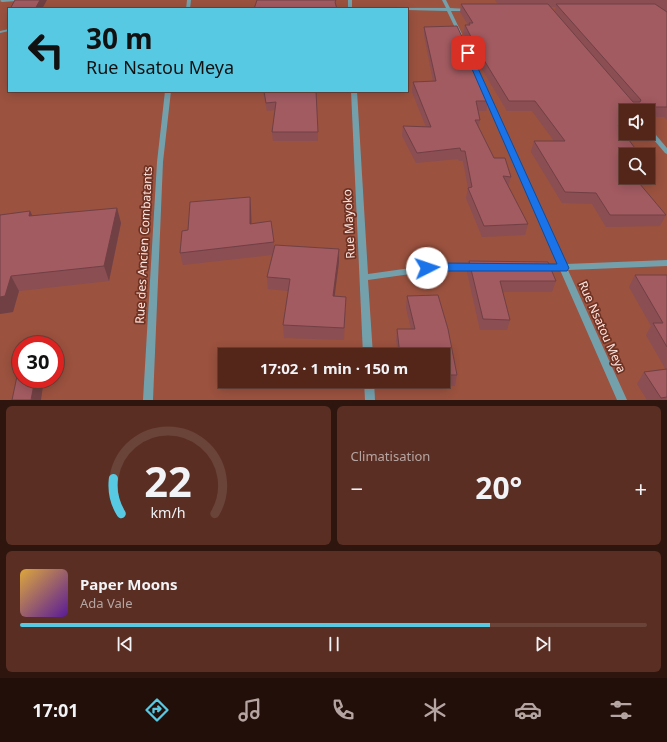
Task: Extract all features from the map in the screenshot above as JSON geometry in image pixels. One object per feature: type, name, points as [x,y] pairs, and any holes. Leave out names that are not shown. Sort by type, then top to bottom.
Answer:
[{"type":"street","points":[[2,2],[17,0]]},
{"type":"street","points":[[444,0],[462,39]]},
{"type":"street","points":[[408,10],[472,10]]},
{"type":"street","name":"Rue Nsatou Meya","points":[[475,68],[622,400]]},
{"type":"street","name":"Rue des Ancien Combatants","points":[[148,400],[160,162],[168,92]]},
{"type":"street","name":"Rue Mayoko","points":[[354,92],[368,348]]},
{"type":"street","points":[[655,137],[667,152]]},
{"type":"street","points":[[532,268],[667,263]]},
{"type":"street","points":[[365,277],[439,267],[486,267]]},
{"type":"street","points":[[369,388],[370,400]]},
{"type":"shaded area","points":[[0,0],[667,0],[667,400],[0,400]]},
{"type":"building","points":[[15,0],[40,0],[36,8],[11,8]]},
{"type":"building","points":[[257,0],[336,0],[337,8],[254,8]]},
{"type":"building","points":[[461,4],[548,4],[633,102],[640,102],[641,100],[556,4],[655,4],[667,12],[667,107],[655,107],[655,104],[619,104],[618,125],[619,140],[629,140],[635,148],[619,148],[619,184],[640,184],[666,215],[610,215],[596,193],[565,192],[534,141],[565,141],[535,101],[509,101],[476,47],[465,25],[470,25],[469,23],[473,23]]},
{"type":"building","points":[[457,26],[480,76],[488,101],[476,101],[480,120],[475,120],[494,158],[505,158],[511,177],[503,176],[528,224],[484,226],[468,188],[472,187],[465,151],[461,151],[460,148],[417,153],[403,126],[431,127],[413,82],[436,81],[424,27]]},
{"type":"building","points":[[264,92],[316,92],[318,132],[272,132],[276,102],[266,103]]},
{"type":"building","points":[[250,197],[250,224],[271,221],[274,242],[180,253],[182,231],[188,230],[190,202]]},
{"type":"building","points":[[117,208],[104,266],[11,276],[5,296],[0,297],[0,215],[30,211],[29,216]]},
{"type":"building","points":[[275,245],[339,249],[333,296],[346,297],[344,328],[283,325],[290,279],[267,277]]},
{"type":"building","points":[[469,261],[548,262],[556,281],[500,281],[510,320],[483,319]]},
{"type":"building","points":[[635,275],[667,275],[667,347],[653,323],[663,323]]},
{"type":"building","points":[[438,295],[448,329],[457,375],[450,375],[450,348],[399,348],[397,329],[415,329],[407,296]]},
{"type":"building","points":[[667,369],[667,397],[661,398],[644,372]]},
{"type":"building","points":[[15,388],[33,388],[31,400],[12,400]]},
{"type":"route","points":[[427,268],[564,268],[468,53]]}]
